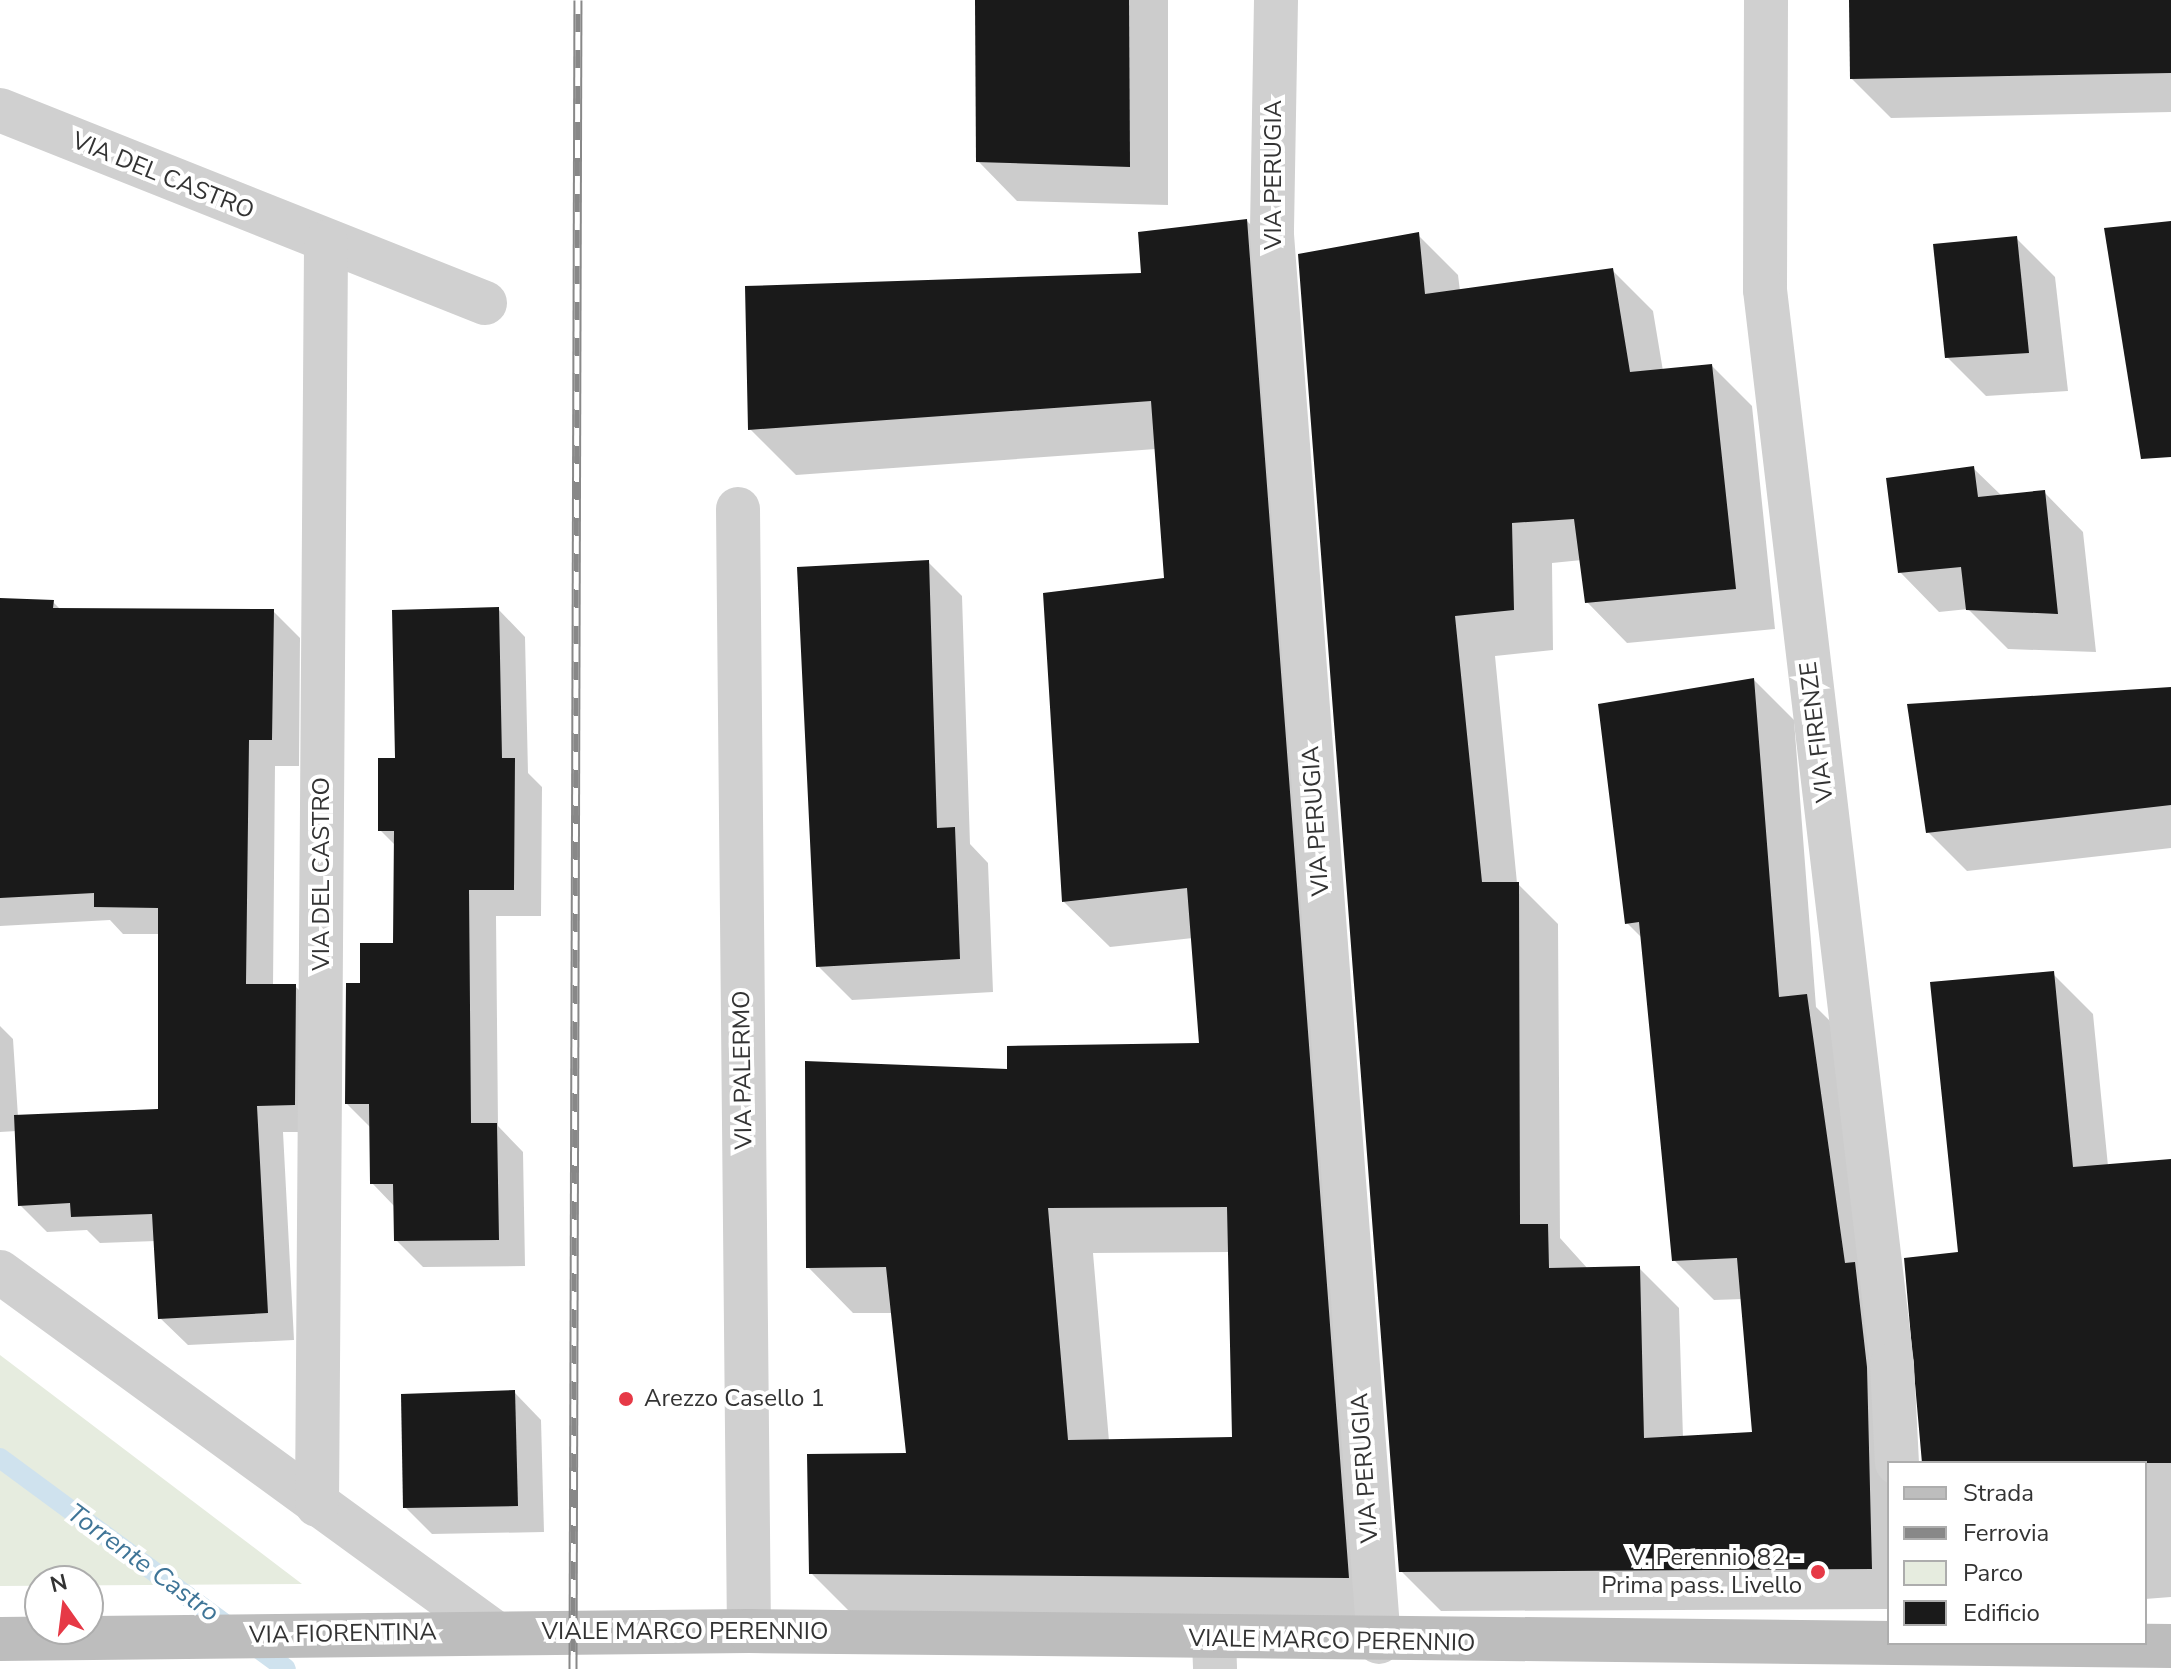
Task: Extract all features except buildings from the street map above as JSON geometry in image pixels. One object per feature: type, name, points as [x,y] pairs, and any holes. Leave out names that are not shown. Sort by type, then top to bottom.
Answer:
[{"type":"main road","name":"VIALE MARCO PERENNIO","points":[[494,1632],[749,1631],[1214,1654],[1379,1642],[1887,1643]]},
{"type":"main road","name":"VIA FIORENTINA","points":[[0,1639],[494,1632]]},
{"type":"main road","name":"VIALE MARCO PERENNIO","points":[[2083,1645],[2171,1646]]},
{"type":"street","name":"VIA PERUGIA","points":[[1276,0],[1272,235],[1379,1642]]},
{"type":"street","name":"VIA FIRENZE","points":[[1766,0],[1765,290],[1892,1365],[1897,1461]]},
{"type":"street","name":"VIA DEL CASTRO","points":[[0,110],[485,303]]},
{"type":"street","name":"VIA DEL CASTRO","points":[[317,1505],[326,242]]},
{"type":"street","name":"VIA PALERMO","points":[[738,509],[749,1631]]},
{"type":"street","points":[[0,1272],[494,1632]]},
{"type":"green space","points":[[0,1355],[302,1584],[104,1585],[104,1565],[24,1565],[24,1586],[0,1586]]},
{"type":"waterway","name":"Torrente Castro","points":[[0,1458],[286,1669]]},
{"type":"railway","points":[[573,1669],[578,0]]},
{"type":"place","name":"Arezzo Casello 1","points":[[626,1399]]},
{"type":"place","name":"V. Perennio 82 - Prima pass. Livello","points":[[1818,1572]]}]
